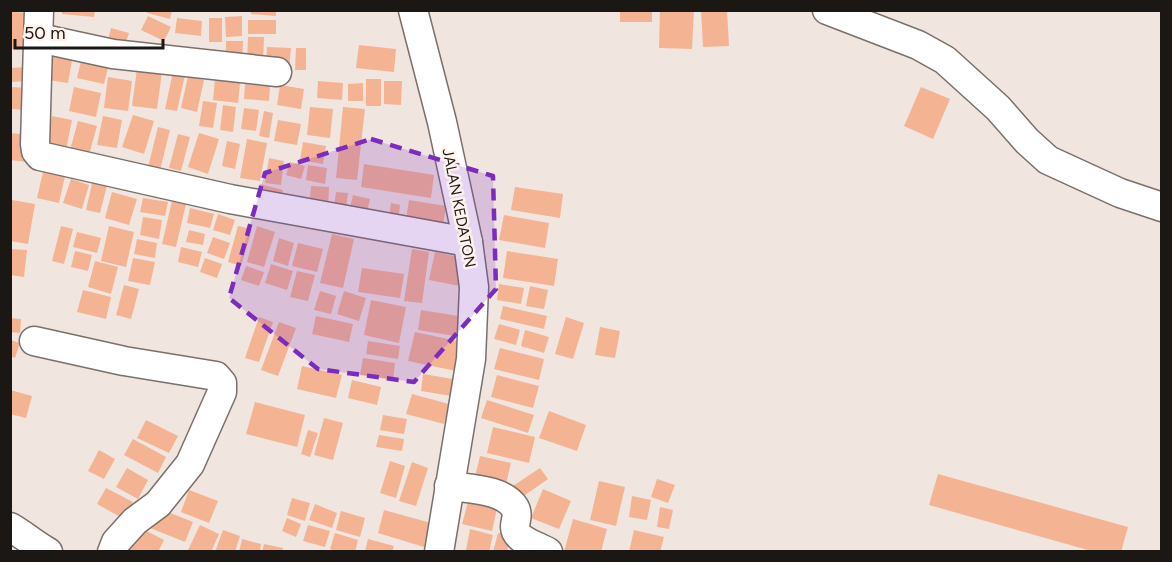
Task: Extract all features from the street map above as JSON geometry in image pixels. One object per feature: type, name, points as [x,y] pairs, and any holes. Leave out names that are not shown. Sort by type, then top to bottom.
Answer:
[{"type":"street","name":"JALAN KEDATON","points":[[413,10],[442,122],[468,242],[474,287],[471,359],[439,552]]},
{"type":"street","points":[[827,10],[918,45],[945,60],[998,108],[1027,141],[1048,160],[1120,193],[1161,207]]},
{"type":"street","points":[[277,72],[113,54],[39,24],[36,151],[40,156],[230,200],[468,242]]},
{"type":"street","points":[[34,341],[124,361],[216,376],[222,383],[222,392],[190,464],[158,504],[135,521],[116,542],[112,552]]},
{"type":"street","points":[[449,486],[485,491],[504,498],[515,507],[518,515],[516,533],[548,552]]},
{"type":"street","points":[[10,527],[48,552]]},
{"type":"highlighted area","points":[[371,139],[493,176],[496,289],[414,382],[318,369],[229,298],[265,173]]},
{"type":"building","points":[[62,10],[95,10],[94,17],[62,14]]},
{"type":"building","points":[[147,10],[172,10],[170,19],[147,13]]},
{"type":"building","points":[[251,10],[276,10],[276,16],[251,14]]},
{"type":"building","points":[[620,10],[652,10],[652,22],[620,22]]},
{"type":"building","points":[[660,10],[694,10],[692,49],[659,48]]},
{"type":"building","points":[[701,10],[727,10],[729,46],[703,47]]},
{"type":"building","points":[[10,12],[36,13],[35,49],[10,49]]},
{"type":"building","points":[[148,16],[171,27],[164,41],[141,30]]},
{"type":"building","points":[[242,16],[242,36],[226,37],[225,17]]},
{"type":"building","points":[[177,18],[202,21],[201,36],[175,33]]},
{"type":"building","points":[[209,18],[222,18],[222,42],[209,42]]},
{"type":"building","points":[[248,20],[276,20],[276,34],[248,34]]},
{"type":"building","points":[[111,28],[129,33],[124,48],[107,44]]},
{"type":"building","points":[[248,37],[264,37],[263,65],[247,64]]},
{"type":"building","points":[[226,41],[243,41],[242,65],[226,65]]},
{"type":"building","points":[[359,45],[396,49],[394,72],[356,68]]},
{"type":"building","points":[[267,47],[291,48],[289,69],[266,68]]},
{"type":"building","points":[[296,48],[306,48],[306,70],[295,70]]},
{"type":"building","points":[[52,51],[73,55],[68,83],[48,80]]},
{"type":"building","points":[[82,57],[109,64],[104,84],[77,78]]},
{"type":"building","points":[[27,67],[28,81],[10,82],[10,68]]},
{"type":"building","points":[[137,69],[162,72],[157,109],[132,106]]},
{"type":"building","points":[[173,72],[185,75],[177,111],[165,109]]},
{"type":"building","points":[[188,76],[204,80],[197,112],[181,108]]},
{"type":"building","points":[[108,77],[132,81],[128,111],[104,108]]},
{"type":"building","points":[[215,79],[240,83],[238,103],[213,100]]},
{"type":"building","points":[[366,79],[381,79],[381,106],[366,106]]},
{"type":"building","points":[[318,81],[343,83],[342,100],[317,98]]},
{"type":"building","points":[[384,81],[402,81],[401,105],[384,104]]},
{"type":"building","points":[[363,83],[363,101],[348,101],[348,84]]},
{"type":"building","points":[[245,84],[270,86],[269,101],[244,99]]},
{"type":"building","points":[[280,85],[304,89],[301,109],[277,105]]},
{"type":"building","points":[[10,87],[29,88],[28,110],[10,109]]},
{"type":"building","points":[[74,87],[101,93],[96,117],[69,111]]},
{"type":"building","points":[[921,87],[950,99],[933,139],[904,126]]},
{"type":"building","points":[[203,101],[217,103],[213,128],[199,126]]},
{"type":"building","points":[[223,105],[236,107],[233,132],[220,130]]},
{"type":"building","points":[[310,107],[333,109],[330,138],[307,135]]},
{"type":"building","points":[[343,107],[365,109],[357,180],[336,178]]},
{"type":"building","points":[[244,108],[259,110],[256,131],[241,129]]},
{"type":"building","points":[[264,111],[273,113],[269,138],[259,136]]},
{"type":"building","points":[[133,115],[154,121],[144,154],[122,147]]},
{"type":"building","points":[[52,116],[72,120],[66,150],[45,146]]},
{"type":"building","points":[[103,116],[122,120],[117,148],[97,145]]},
{"type":"building","points":[[278,120],[301,124],[297,145],[274,141]]},
{"type":"building","points":[[78,121],[97,126],[89,155],[70,150]]},
{"type":"building","points":[[158,127],[170,130],[157,182],[145,179]]},
{"type":"building","points":[[10,133],[30,135],[27,162],[10,160]]},
{"type":"building","points":[[199,133],[219,139],[208,174],[188,167]]},
{"type":"building","points":[[178,134],[190,137],[181,171],[169,168]]},
{"type":"building","points":[[247,139],[267,143],[260,181],[240,178]]},
{"type":"building","points":[[227,141],[240,144],[235,169],[222,166]]},
{"type":"building","points":[[303,142],[326,146],[323,164],[300,160]]},
{"type":"building","points":[[269,158],[284,161],[281,185],[265,183]]},
{"type":"building","points":[[290,162],[305,166],[301,179],[286,175]]},
{"type":"building","points":[[364,164],[434,175],[431,198],[361,187]]},
{"type":"building","points":[[308,165],[327,168],[325,184],[306,180]]},
{"type":"building","points":[[43,172],[65,176],[59,203],[37,198]]},
{"type":"building","points":[[94,175],[109,178],[100,213],[86,210]]},
{"type":"building","points":[[71,179],[89,185],[82,209],[63,203]]},
{"type":"building","points":[[260,184],[283,190],[279,206],[256,200]]},
{"type":"building","points":[[311,186],[329,187],[328,211],[309,209]]},
{"type":"building","points":[[515,187],[563,194],[560,218],[511,210]]},
{"type":"building","points":[[112,192],[137,199],[129,225],[105,218]]},
{"type":"building","points":[[336,192],[348,193],[345,216],[333,214]]},
{"type":"building","points":[[353,195],[370,199],[365,221],[348,216]]},
{"type":"building","points":[[143,198],[168,202],[165,216],[140,212]]},
{"type":"building","points":[[12,200],[35,204],[28,244],[10,241]]},
{"type":"building","points":[[409,200],[446,206],[442,232],[405,226]]},
{"type":"building","points":[[172,201],[186,204],[176,247],[162,244]]},
{"type":"building","points":[[391,203],[400,205],[398,224],[388,223]]},
{"type":"building","points":[[190,208],[214,214],[210,228],[187,223]]},
{"type":"building","points":[[218,214],[235,220],[230,235],[213,230]]},
{"type":"building","points":[[504,215],[549,223],[545,248],[499,240]]},
{"type":"building","points":[[143,217],[162,220],[159,239],[140,235]]},
{"type":"building","points":[[61,226],[73,229],[64,264],[52,261]]},
{"type":"building","points":[[109,226],[134,232],[126,267],[101,261]]},
{"type":"building","points":[[238,226],[252,229],[241,266],[228,262]]},
{"type":"building","points":[[257,226],[275,232],[264,267],[247,262]]},
{"type":"building","points":[[189,230],[205,234],[203,245],[186,242]]},
{"type":"building","points":[[77,232],[101,238],[97,253],[73,247]]},
{"type":"building","points":[[332,234],[354,239],[343,288],[320,283]]},
{"type":"building","points":[[213,237],[230,243],[224,259],[207,253]]},
{"type":"building","points":[[279,238],[294,243],[288,266],[273,261]]},
{"type":"building","points":[[137,239],[157,243],[155,258],[134,254]]},
{"type":"building","points":[[298,243],[323,249],[317,272],[292,266]]},
{"type":"building","points":[[181,247],[202,252],[198,267],[178,262]]},
{"type":"building","points":[[10,249],[27,250],[24,277],[10,275]]},
{"type":"building","points":[[412,249],[429,252],[422,303],[404,301]]},
{"type":"building","points":[[75,251],[92,255],[88,271],[71,267]]},
{"type":"building","points":[[507,251],[558,259],[554,286],[503,278]]},
{"type":"building","points":[[435,252],[465,258],[460,286],[429,280]]},
{"type":"building","points":[[133,258],[155,262],[150,285],[128,281]]},
{"type":"building","points":[[205,258],[222,264],[217,278],[200,272]]},
{"type":"building","points":[[95,261],[118,267],[111,294],[88,287]]},
{"type":"building","points":[[271,264],[293,271],[287,290],[265,283]]},
{"type":"building","points":[[246,266],[264,272],[259,286],[241,280]]},
{"type":"building","points":[[362,268],[404,274],[400,298],[358,292]]},
{"type":"building","points":[[297,271],[315,275],[308,301],[290,297]]},
{"type":"building","points":[[499,284],[524,288],[521,304],[497,300]]},
{"type":"building","points":[[124,285],[139,289],[131,319],[116,315]]},
{"type":"building","points":[[530,286],[548,290],[544,309],[526,306]]},
{"type":"building","points":[[83,290],[111,297],[106,319],[77,312]]},
{"type":"building","points":[[320,291],[336,296],[331,314],[314,310]]},
{"type":"building","points":[[344,291],[366,298],[359,321],[337,314]]},
{"type":"building","points":[[371,300],[406,307],[399,343],[364,335]]},
{"type":"building","points":[[503,306],[547,316],[544,329],[500,319]]},
{"type":"building","points":[[421,310],[465,317],[461,337],[418,330]]},
{"type":"building","points":[[316,316],[353,324],[349,342],[312,334]]},
{"type":"building","points":[[259,317],[273,322],[259,362],[245,358]]},
{"type":"building","points":[[566,317],[584,323],[573,359],[555,354]]},
{"type":"building","points":[[10,318],[21,319],[20,333],[10,332]]},
{"type":"building","points":[[279,322],[296,328],[278,376],[261,370]]},
{"type":"building","points":[[499,324],[520,330],[516,345],[494,339]]},
{"type":"building","points":[[600,327],[620,331],[615,358],[595,355]]},
{"type":"building","points":[[525,330],[549,337],[544,353],[521,346]]},
{"type":"building","points":[[415,332],[462,342],[456,371],[408,361]]},
{"type":"building","points":[[10,340],[20,343],[15,358],[10,356]]},
{"type":"building","points":[[368,341],[400,346],[398,359],[366,354]]},
{"type":"building","points":[[500,348],[544,359],[539,380],[494,369]]},
{"type":"building","points":[[363,358],[395,363],[393,380],[360,375]]},
{"type":"building","points":[[302,366],[342,375],[336,398],[297,389]]},
{"type":"building","points":[[423,374],[453,379],[451,396],[421,391]]},
{"type":"building","points":[[497,375],[539,386],[533,408],[491,397]]},
{"type":"building","points":[[352,380],[381,387],[377,405],[348,398]]},
{"type":"building","points":[[10,390],[32,396],[26,418],[10,414]]},
{"type":"building","points":[[412,394],[449,404],[444,424],[406,414]]},
{"type":"building","points":[[487,400],[534,415],[528,433],[481,418]]},
{"type":"building","points":[[255,402],[305,415],[297,447],[246,434]]},
{"type":"building","points":[[549,411],[586,425],[577,451],[539,438]]},
{"type":"building","points":[[383,415],[407,419],[404,434],[380,430]]},
{"type":"building","points":[[324,418],[343,423],[333,460],[314,455]]},
{"type":"building","points":[[146,420],[178,436],[169,453],[137,438]]},
{"type":"building","points":[[493,427],[535,437],[529,463],[487,453]]},
{"type":"building","points":[[308,430],[318,433],[310,457],[301,454]]},
{"type":"building","points":[[379,435],[404,439],[402,451],[376,447]]},
{"type":"building","points":[[133,439],[166,457],[158,473],[124,455]]},
{"type":"building","points":[[99,450],[115,459],[104,479],[88,471]]},
{"type":"building","points":[[480,456],[511,463],[506,484],[475,477]]},
{"type":"building","points":[[390,461],[405,466],[396,498],[380,493]]},
{"type":"building","points":[[412,462],[428,468],[416,506],[399,501]]},
{"type":"building","points":[[127,468],[148,480],[138,499],[116,487]]},
{"type":"building","points":[[540,468],[548,479],[515,502],[507,490]]},
{"type":"building","points":[[938,474],[1128,527],[1121,552],[1095,552],[929,505]]},
{"type":"building","points":[[657,479],[675,485],[668,503],[651,497]]},
{"type":"building","points":[[599,481],[625,487],[616,526],[590,520]]},
{"type":"building","points":[[106,488],[133,502],[124,519],[97,504]]},
{"type":"building","points":[[543,489],[571,501],[559,529],[531,518]]},
{"type":"building","points":[[189,490],[218,501],[209,523],[181,512]]},
{"type":"building","points":[[632,496],[651,500],[647,520],[629,517]]},
{"type":"building","points":[[292,498],[310,503],[305,521],[287,515]]},
{"type":"building","points":[[468,502],[497,509],[492,531],[462,524]]},
{"type":"building","points":[[315,504],[337,513],[332,528],[309,520]]},
{"type":"building","points":[[660,507],[673,510],[669,529],[657,527]]},
{"type":"building","points":[[158,508],[193,522],[185,542],[150,528]]},
{"type":"building","points":[[384,510],[431,523],[424,547],[378,533]]},
{"type":"building","points":[[341,511],[365,518],[360,537],[336,530]]},
{"type":"building","points":[[287,518],[301,524],[296,537],[282,531]]},
{"type":"building","points":[[573,519],[607,529],[601,552],[564,552]]},
{"type":"building","points":[[200,525],[219,534],[211,552],[187,552]]},
{"type":"building","points":[[308,525],[330,531],[325,547],[303,541]]},
{"type":"building","points":[[137,526],[164,540],[158,552],[123,552]]},
{"type":"building","points":[[470,529],[493,535],[489,552],[466,550]]},
{"type":"building","points":[[223,530],[240,536],[235,552],[215,552]]},
{"type":"building","points":[[634,530],[664,537],[660,552],[629,552]]},
{"type":"building","points":[[335,533],[358,540],[355,552],[339,552],[330,549]]},
{"type":"building","points":[[498,533],[511,537],[507,552],[493,552]]},
{"type":"building","points":[[242,539],[261,544],[260,552],[239,552]]},
{"type":"building","points":[[368,539],[394,546],[392,552],[365,552]]},
{"type":"building","points":[[264,544],[283,548],[282,552],[262,552]]}]
